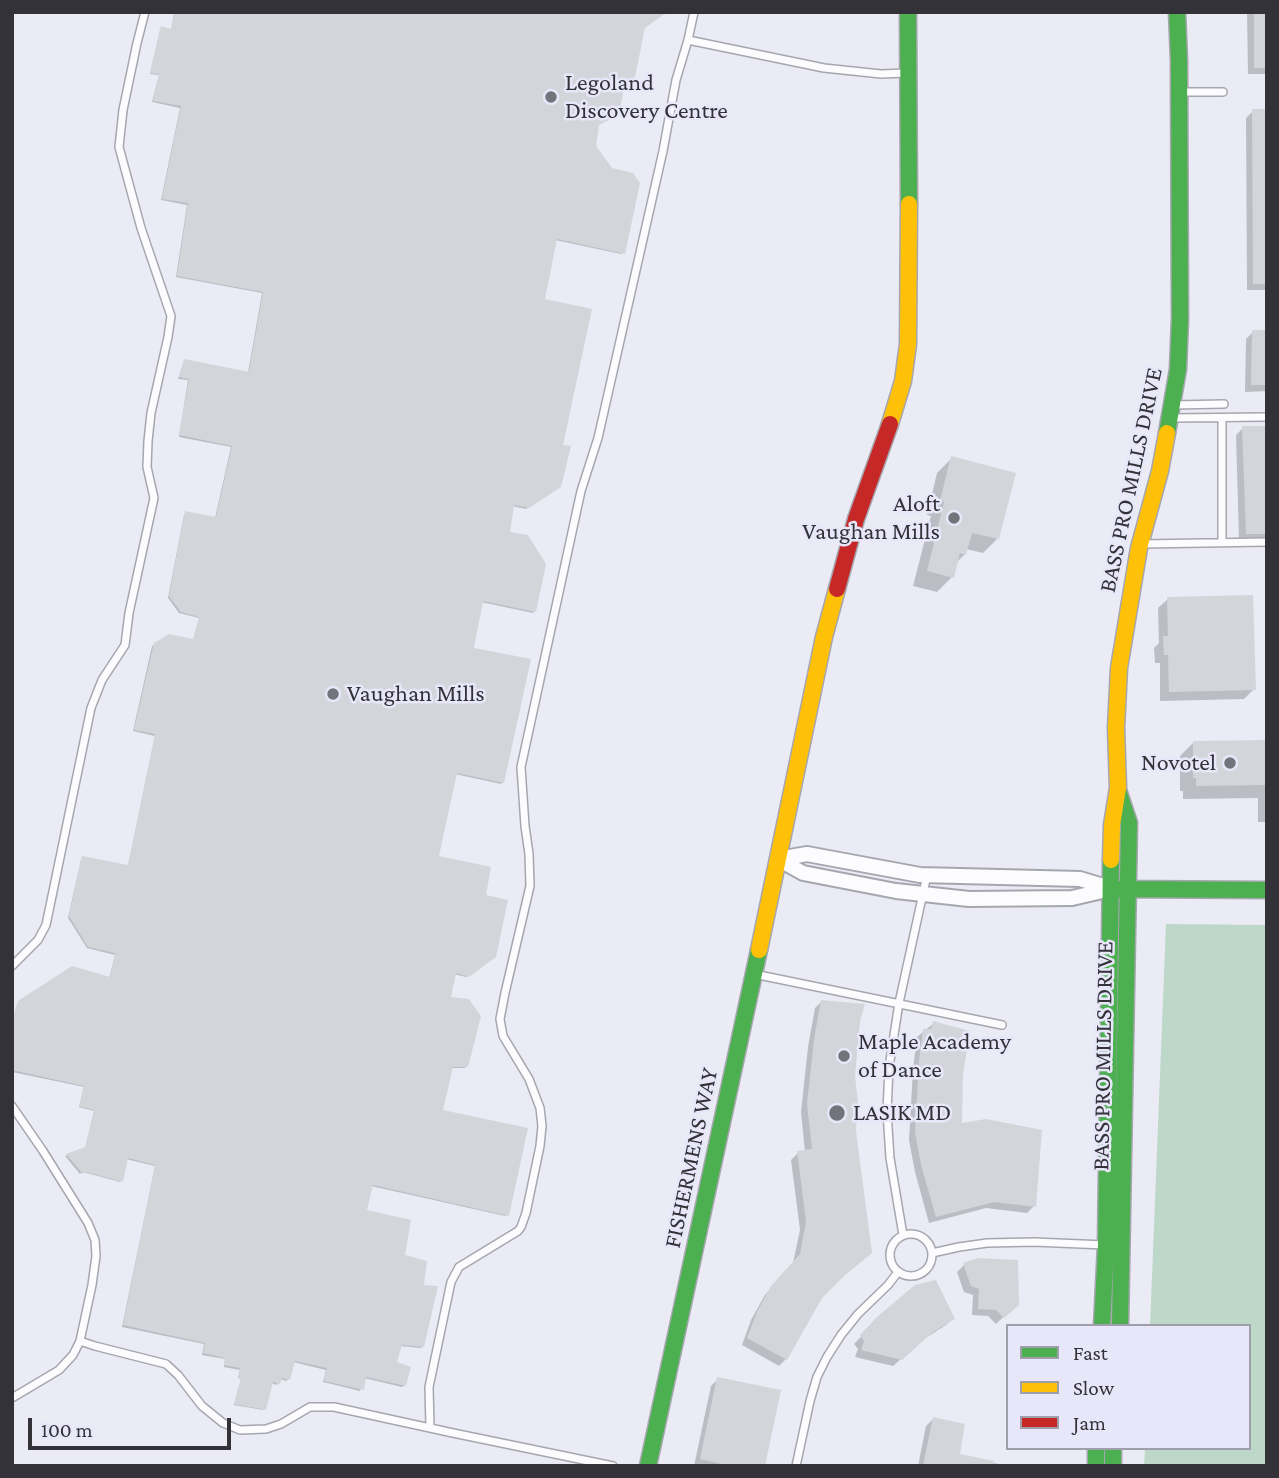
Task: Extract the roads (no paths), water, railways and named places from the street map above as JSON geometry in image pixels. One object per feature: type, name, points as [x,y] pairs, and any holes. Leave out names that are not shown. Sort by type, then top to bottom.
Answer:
[{"type":"street","name":"FISHERMENS WAY","points":[[648,1466],[824,637],[856,519],[903,381],[909,306],[908,12]]},
{"type":"street","name":"BASS PRO MILLS DRIVE","points":[[1102,1324],[1106,1245],[1112,825],[1118,788],[1116,728],[1119,668],[1128,609],[1160,471],[1178,369],[1180,92],[1177,12]]},
{"type":"street","name":"BASS PRO MILLS DRIVE","points":[[1118,788],[1129,823],[1120,1324]]},
{"type":"street","points":[[778,859],[807,854],[927,875],[1080,878],[1111,889]]},
{"type":"street","points":[[778,859],[803,873],[896,891],[969,899],[1072,898],[1111,889],[1129,888],[1267,890]]},
{"type":"lane","points":[[12,966],[38,940],[46,925],[91,708],[102,680],[125,645],[129,613],[155,498],[147,467],[148,441],[151,413],[169,337],[170,316],[141,228],[119,147],[123,110],[145,12]]},
{"type":"lane","points":[[430,1427],[429,1387],[451,1282],[459,1267],[521,1227],[540,1146],[542,1126],[537,1098],[529,1079],[507,1044],[500,1019],[530,886],[521,766],[581,491],[598,438],[654,191],[676,80],[694,12]]},
{"type":"lane","points":[[688,40],[824,68],[867,73],[908,73]]},
{"type":"lane","points":[[1180,92],[1223,92]]},
{"type":"lane","points":[[1171,412],[1224,404]]},
{"type":"lane","points":[[1171,412],[1222,418],[1267,417]]},
{"type":"lane","points":[[1222,418],[1222,542]]},
{"type":"lane","points":[[1141,544],[1267,542]]},
{"type":"lane","points":[[903,1235],[890,1158],[887,1112],[889,1067],[899,1003],[927,875]]},
{"type":"lane","points":[[754,974],[1002,1025]]},
{"type":"lane","points":[[12,1106],[88,1223],[96,1256],[80,1341],[73,1355],[59,1370],[12,1398]]},
{"type":"lane","points":[[911,1234],[924,1239],[932,1253],[930,1265],[919,1275],[911,1276],[898,1272],[890,1259],[890,1252],[897,1239],[903,1235],[911,1234]]},
{"type":"lane","points":[[932,1253],[997,1243],[1106,1245]]},
{"type":"lane","points":[[796,1466],[810,1401],[817,1377],[827,1357],[858,1314],[898,1272]]},
{"type":"lane","points":[[80,1341],[166,1364],[202,1406],[223,1423],[240,1430],[266,1429],[281,1424],[310,1407],[334,1407],[613,1466]]},
{"type":"place","name":"Legoland Discovery Centre","points":[[551,97]]},
{"type":"place","name":"Aloft Vaughan Mills","points":[[954,518]]},
{"type":"place","name":"Vaughan Mills","points":[[333,694]]},
{"type":"place","name":"Novotel","points":[[1230,763]]},
{"type":"place","name":"Maple Academy of Dance","points":[[844,1056]]},
{"type":"place","name":"LASIK MD","points":[[837,1113]]}]
